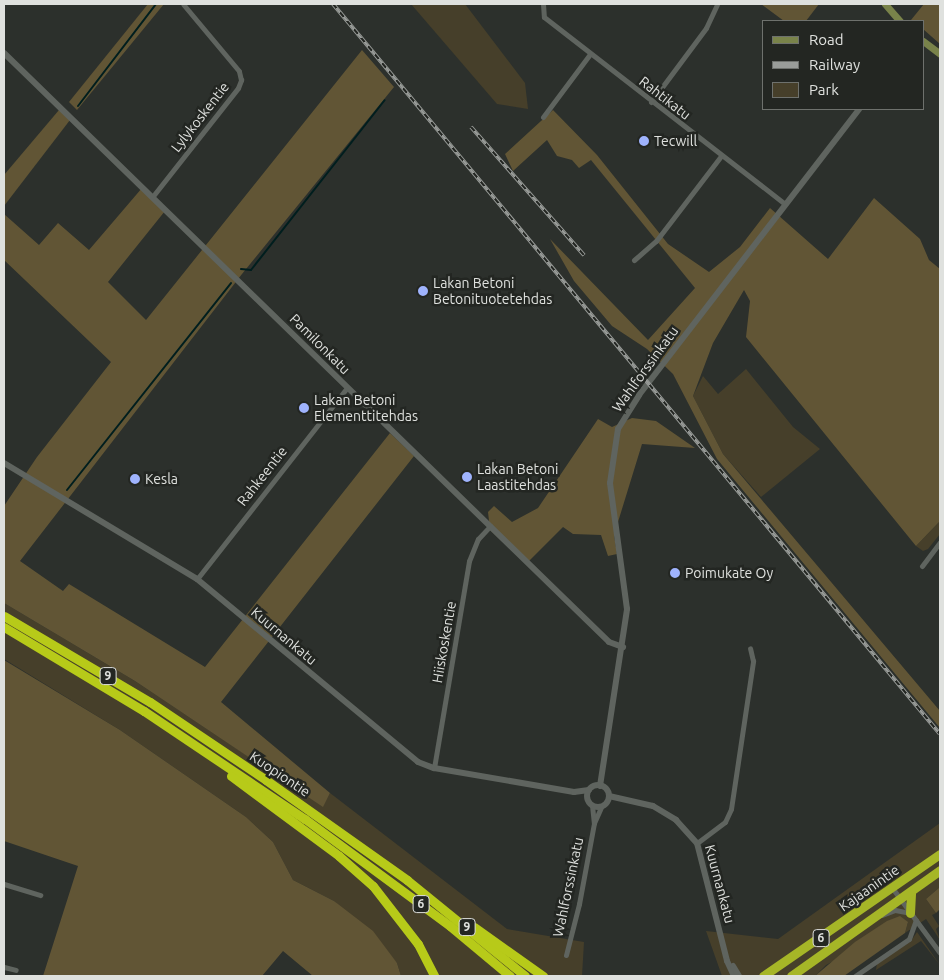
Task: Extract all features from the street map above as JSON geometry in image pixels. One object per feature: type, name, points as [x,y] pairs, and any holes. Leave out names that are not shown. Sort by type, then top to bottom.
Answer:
[{"type":"highway","name":"Kuopiontie","points":[[4,616],[150,702],[407,880],[525,976]]},
{"type":"highway","name":"Kuopiontie","points":[[4,627],[136,706],[211,756],[328,837],[457,932],[510,976]]},
{"type":"highway","points":[[211,756],[229,774],[339,856],[373,886],[418,944],[434,976]]},
{"type":"highway","name":"Kajaanintie","points":[[764,976],[893,889],[940,854]]},
{"type":"highway","name":"Kajaanintie","points":[[791,976],[940,870]]},
{"type":"highway","points":[[407,880],[543,976]]},
{"type":"highway","points":[[911,892],[913,917]]},
{"type":"main road","points":[[885,4],[899,20]]},
{"type":"main road","points":[[924,42],[940,54]]},
{"type":"street","name":"Lylykoskentie","points":[[153,196],[238,88],[241,80],[239,70],[184,4]]},
{"type":"street","name":"Rahtikatu","points":[[543,4],[544,17],[651,102],[785,204]]},
{"type":"street","points":[[651,102],[706,28],[717,4]]},
{"type":"street","name":"Pamilonkatu","points":[[4,53],[609,642],[623,647]]},
{"type":"street","points":[[543,117],[590,54]]},
{"type":"street","name":"Wahlforssinkatu","points":[[600,786],[623,647],[627,592],[610,483],[613,450],[618,430],[634,402],[858,110]]},
{"type":"street","points":[[634,260],[656,241],[721,156]]},
{"type":"street","name":"Rahkeentie","points":[[197,579],[347,388]]},
{"type":"street","name":"Kuurnankatu","points":[[4,462],[197,579],[401,751],[434,768],[561,789],[589,790]]},
{"type":"street","name":"Hiiskoskentie","points":[[434,768],[469,561],[478,539],[490,526]]},
{"type":"street","points":[[922,566],[940,542]]},
{"type":"street","points":[[697,843],[725,822],[731,809],[754,661],[750,648]]},
{"type":"street","points":[[600,786],[609,796],[601,807],[590,803],[589,790],[600,786]]},
{"type":"street","name":"Kuurnankatu","points":[[561,789],[590,803]]},
{"type":"street","name":"Kuurnankatu","points":[[609,796],[653,806],[676,820],[697,843],[732,976]]},
{"type":"street","name":"Wahlforssinkatu","points":[[590,803],[594,823]]},
{"type":"street","name":"Wahlforssinkatu","points":[[566,955],[579,904],[594,823],[601,807]]},
{"type":"street","points":[[4,884],[40,895]]},
{"type":"street","points":[[893,889],[940,952]]},
{"type":"street","points":[[877,916],[896,910],[913,917]]},
{"type":"street","points":[[854,976],[909,939],[913,917]]},
{"type":"street","name":"Kuurnankatu","points":[[723,944],[739,976]]},
{"type":"street","points":[[4,966],[16,970]]},
{"type":"green space","points":[[411,4],[465,4],[525,83],[528,109],[497,104]]},
{"type":"green space","points":[[746,369],[793,427],[820,449],[761,497],[723,454],[693,396],[703,376],[718,394]]},
{"type":"green space","points":[[940,521],[940,534],[928,549],[923,551],[916,546]]},
{"type":"green space","points":[[4,603],[135,681],[323,806],[330,793],[507,929],[584,942],[582,976],[401,976],[397,963],[334,901],[293,880],[273,842],[246,817],[120,730],[4,659]]},
{"type":"green space","points":[[940,823],[940,887],[926,899],[936,913],[932,915],[939,926],[936,929],[940,940],[926,919],[905,933],[908,922],[826,965],[815,976],[722,976],[706,931],[778,939]]},
{"type":"green space","points":[[917,932],[940,965],[921,941],[876,970],[877,963],[911,941]]},
{"type":"shaded area","points":[[148,4],[164,4],[77,110],[69,102]]},
{"type":"shaded area","points":[[761,4],[819,4],[807,20],[783,20]]},
{"type":"shaded area","points":[[924,4],[940,4],[940,44],[924,30],[924,20],[911,20]]},
{"type":"shaded area","points":[[362,50],[394,87],[242,274],[20,561],[63,591],[69,584],[205,667],[390,433],[414,456],[221,702],[330,793],[323,807],[135,681],[4,603],[4,506],[37,457],[111,362],[4,260],[4,214],[39,245],[58,223],[89,250],[142,188],[165,211],[108,282],[146,320]]},
{"type":"shaded area","points":[[59,110],[70,120],[4,206],[4,175]]},
{"type":"shaded area","points":[[553,110],[597,155],[668,244],[709,272],[740,247],[770,208],[828,259],[874,198],[920,239],[929,260],[940,269],[940,521],[916,546],[746,337],[750,301],[744,290],[713,343],[693,396],[723,454],[940,711],[940,728],[717,459],[673,374],[647,349],[612,326],[574,281],[550,239],[648,340],[695,288],[591,160],[579,168],[572,160],[557,156],[547,140],[513,171],[505,154]]},
{"type":"shaded area","points":[[632,418],[656,421],[695,448],[642,444],[614,535],[617,554],[608,556],[601,535],[573,534],[563,527],[526,564],[490,530],[488,512],[494,506],[512,522],[538,508],[598,419],[612,427]]},
{"type":"shaded area","points":[[4,660],[120,730],[246,817],[273,842],[293,880],[334,901],[373,931],[397,963],[401,976],[313,976],[283,951],[262,976],[43,976],[78,866],[4,841]]},
{"type":"shaded area","points":[[940,887],[940,909],[936,913],[926,899]]},
{"type":"shaded area","points":[[900,916],[908,922],[905,933],[844,976],[815,976],[855,942],[887,921]]},
{"type":"waterway","points":[[78,106],[156,4]]},
{"type":"waterway","points":[[241,269],[251,270],[385,100]]},
{"type":"waterway","points":[[67,490],[231,283]]},
{"type":"railway","points":[[333,4],[940,734]]},
{"type":"railway","points":[[471,127],[584,255]]},
{"type":"place","name":"Tecwill","points":[[644,141]]},
{"type":"place","name":"Lakan Betoni Betonituotetehdas","points":[[423,291]]},
{"type":"place","name":"Lakan Betoni Elementtitehdas","points":[[304,408]]},
{"type":"place","name":"Lakan Betoni Laastitehdas","points":[[467,477]]},
{"type":"place","name":"Kesla","points":[[135,479]]},
{"type":"place","name":"Poimukate Oy","points":[[675,573]]}]
